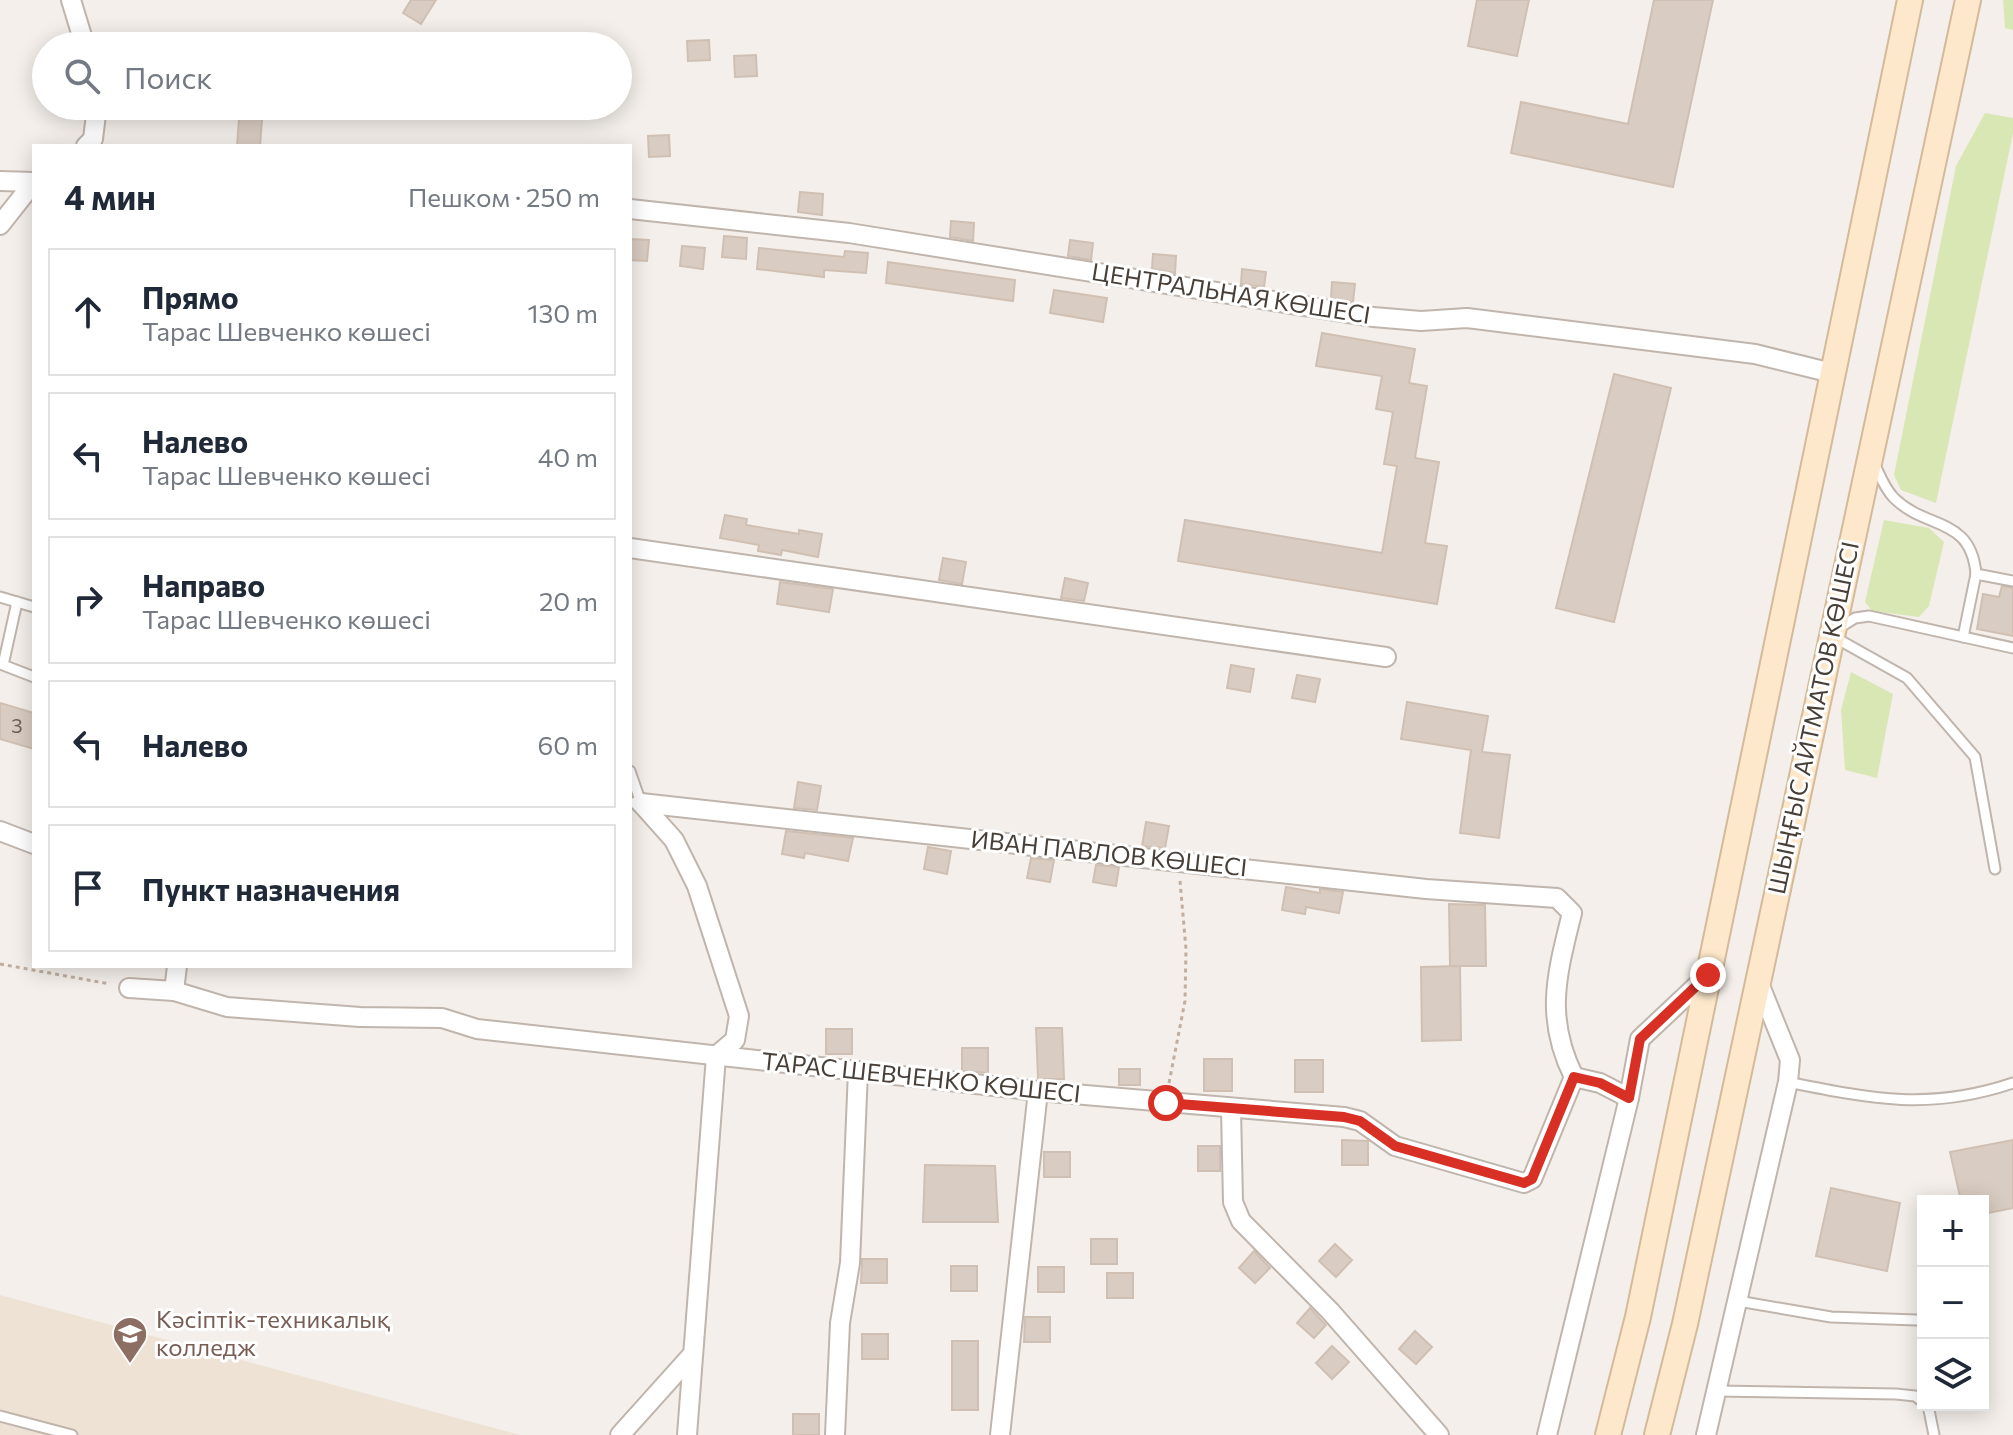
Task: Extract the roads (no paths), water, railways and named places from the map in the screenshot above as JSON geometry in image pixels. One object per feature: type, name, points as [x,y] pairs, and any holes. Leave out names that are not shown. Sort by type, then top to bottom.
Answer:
[{"type":"main road","points":[[1608,1435],[1638,1317],[1910,0]]},
{"type":"main road","name":"ШЫҢҒЫС АЙТМАТОВ КӨШЕСІ","points":[[1657,1435],[1685,1324],[1968,0]]},
{"type":"street","points":[[71,0],[81,32]]},
{"type":"street","points":[[88,144],[93,139],[95,120]]},
{"type":"street","points":[[0,181],[32,182]]},
{"type":"street","points":[[0,225],[32,185]]},
{"type":"street","name":"ЦЕНТРАЛЬНАЯ КӨШЕСІ","points":[[632,209],[849,233],[1373,317],[1421,321],[1467,318],[1755,354],[1832,373]]},
{"type":"street","points":[[632,548],[1386,657]]},
{"type":"street","points":[[636,803],[674,840],[697,886],[739,1016],[735,1040],[716,1056],[687,1435]]},
{"type":"street","name":"ИВАН ПАВЛОВ КӨШЕСІ","points":[[636,803],[1426,889],[1557,898],[1572,913],[1555,999],[1558,1039],[1574,1077]]},
{"type":"street","points":[[0,831],[32,843]]},
{"type":"street","points":[[174,991],[177,968]]},
{"type":"street","points":[[1547,1435],[1629,1098],[1640,1039],[1708,975]]},
{"type":"street","points":[[1706,1435],[1788,1082],[1790,1060],[1758,980]]},
{"type":"street","name":"ТАРАС ШЕВЧЕНКО КӨШЕСІ","points":[[129,988],[174,991],[227,1007],[360,1017],[442,1018],[477,1029],[716,1056],[1038,1091],[1360,1121],[1395,1146],[1524,1183],[1532,1179],[1574,1077]]},
{"type":"street","points":[[835,1435],[840,1323],[850,1263],[858,1071]]},
{"type":"street","points":[[1574,1077],[1600,1083],[1629,1098]]},
{"type":"street","points":[[1000,1435],[1038,1091]]},
{"type":"street","points":[[1231,1109],[1233,1202],[1241,1221],[1330,1311],[1439,1435]]},
{"type":"street","points":[[620,1435],[691,1356]]},
{"type":"lane","points":[[1871,453],[1881,480],[1895,499],[1967,539],[1974,553],[1976,574],[1963,637]]},
{"type":"lane","points":[[1976,574],[2013,581]]},
{"type":"lane","points":[[0,597],[32,606]]},
{"type":"lane","points":[[17,602],[3,665],[32,676]]},
{"type":"lane","points":[[1995,869],[1975,757],[1907,678],[1831,636],[1845,622],[1869,616],[2013,648]]},
{"type":"lane","points":[[632,782],[636,803]]},
{"type":"lane","points":[[1788,1082],[1924,1102],[1972,1097],[2013,1083]]},
{"type":"lane","points":[[1738,1301],[1831,1317],[1916,1320]]},
{"type":"lane","points":[[1716,1391],[1896,1394],[1917,1397]]},
{"type":"lane","points":[[1927,1411],[1934,1435]]},
{"type":"lane","points":[[0,1416],[72,1435]]},
{"type":"place","name":"Кәсіптік-техникалық колледж","points":[[130,1365]]}]
